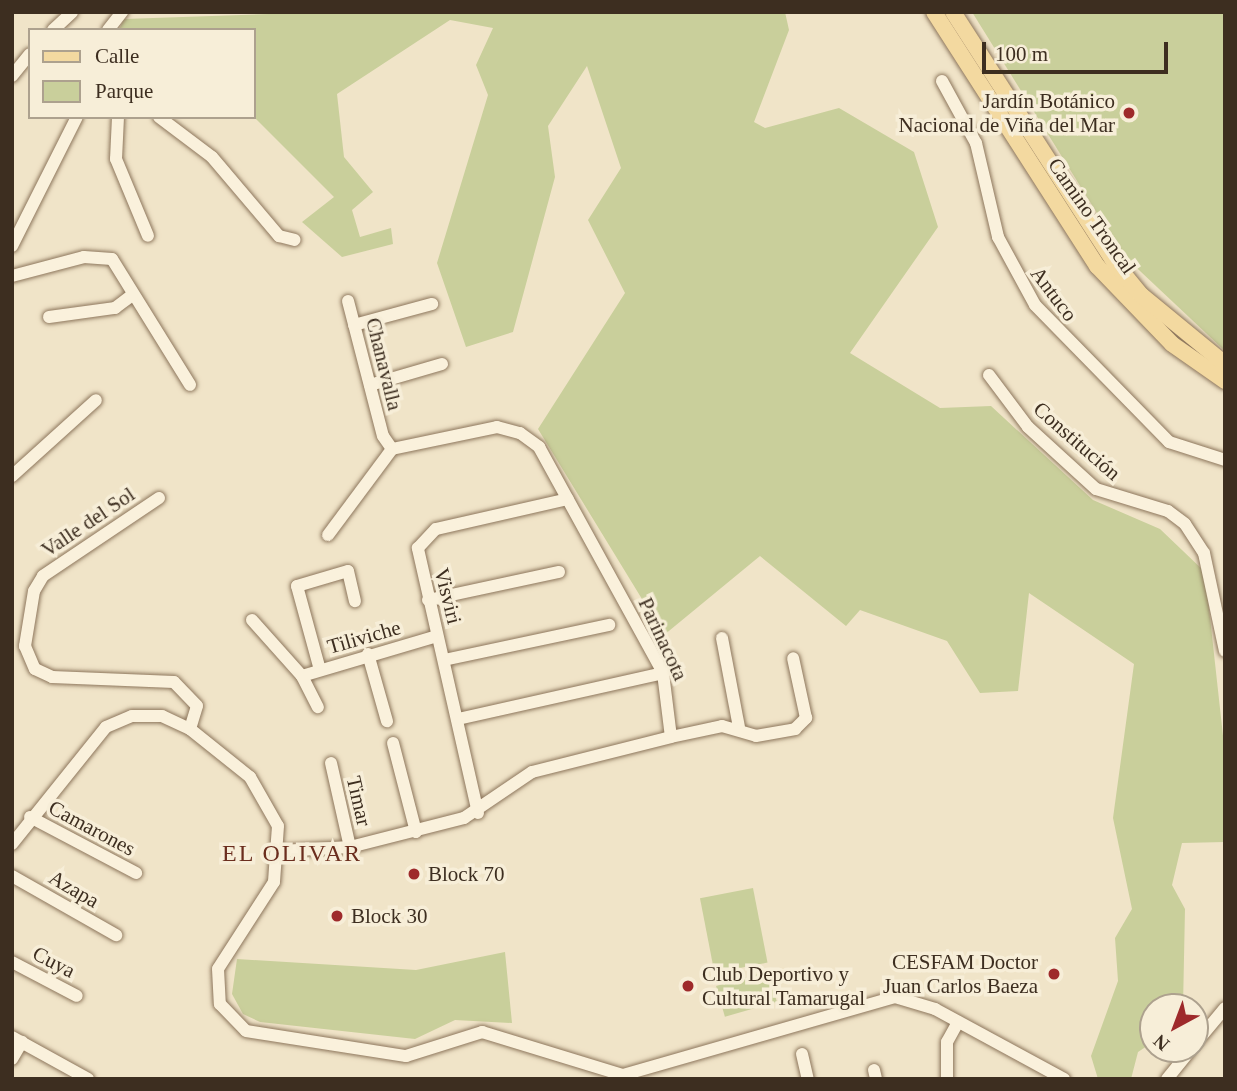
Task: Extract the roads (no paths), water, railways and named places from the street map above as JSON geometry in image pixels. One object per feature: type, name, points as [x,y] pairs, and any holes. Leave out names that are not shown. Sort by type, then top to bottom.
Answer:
[{"type":"main road","name":"Camino Troncal","points":[[934,12],[1097,266],[1172,344],[1225,381]]},
{"type":"main road","name":"Camino Troncal","points":[[953,12],[1114,262],[1141,295],[1225,365]]},
{"type":"street","points":[[55,28],[72,12]]},
{"type":"street","points":[[110,28],[122,12]]},
{"type":"street","points":[[12,76],[28,56]]},
{"type":"street","name":"Antuco","points":[[942,81],[976,143],[998,237],[1035,305],[1169,442],[1225,460]]},
{"type":"street","points":[[12,246],[76,119]]},
{"type":"street","points":[[118,119],[116,159],[148,236]]},
{"type":"street","points":[[162,119],[212,157],[279,236],[295,240]]},
{"type":"street","points":[[12,276],[84,257],[112,259],[190,385]]},
{"type":"street","points":[[49,317],[115,308],[132,295]]},
{"type":"street","name":"Chanavalla","points":[[348,301],[383,436],[392,449]]},
{"type":"street","points":[[354,325],[432,304]]},
{"type":"street","points":[[370,385],[442,363]]},
{"type":"street","name":"Constitución","points":[[989,375],[1028,427],[1096,489],[1168,511],[1185,524],[1204,552],[1225,651]]},
{"type":"street","points":[[12,476],[96,400]]},
{"type":"street","name":"Parinacota","points":[[392,449],[511,429],[539,447],[663,673],[671,737]]},
{"type":"street","points":[[328,535],[392,449]]},
{"type":"street","name":"Valle del Sol","points":[[159,498],[43,576],[31,601],[25,646],[35,669],[52,677],[174,682],[197,706],[190,729]]},
{"type":"street","name":"Visviri","points":[[478,813],[418,555],[426,534],[568,499]]},
{"type":"street","points":[[320,670],[297,586],[348,572],[355,601]]},
{"type":"street","points":[[428,600],[559,572]]},
{"type":"street","points":[[253,620],[302,676],[318,706]]},
{"type":"street","points":[[443,660],[609,625]]},
{"type":"street","name":"Tiliviche","points":[[302,676],[368,654],[437,636]]},
{"type":"street","points":[[722,638],[739,727]]},
{"type":"street","points":[[368,654],[387,721]]},
{"type":"street","points":[[281,851],[350,847],[416,832],[478,813],[532,772],[671,737],[739,727],[756,736],[804,723],[793,658]]},
{"type":"street","points":[[458,719],[663,673]]},
{"type":"street","points":[[14,836],[80,753],[114,722],[151,714],[190,729],[250,777],[274,814],[281,851],[270,891],[218,969],[220,1004],[246,1031],[406,1056],[482,1032],[587,1074],[648,1071],[881,998],[921,1002],[1064,1079]]},
{"type":"street","points":[[393,743],[416,832]]},
{"type":"street","name":"Timar","points":[[331,763],[350,847]]},
{"type":"street","name":"Camarones","points":[[30,817],[136,873]]},
{"type":"street","name":"Azapa","points":[[12,876],[116,935]]},
{"type":"street","name":"Cuya","points":[[12,962],[77,996]]},
{"type":"street","points":[[1209,1027],[1225,1008]]},
{"type":"street","points":[[947,1079],[947,1042],[958,1022]]},
{"type":"street","points":[[12,1059],[17,1039],[80,1077]]},
{"type":"street","points":[[802,1054],[808,1079]]},
{"type":"street","points":[[1167,1079],[1180,1063]]},
{"type":"place","name":"Jardín Botánico Nacional de Viña del Mar","points":[[1129,113]]},
{"type":"place","name":"Block 70","points":[[414,874]]},
{"type":"place","name":"Block 30","points":[[337,916]]},
{"type":"place","name":"CESFAM Doctor Juan Carlos Baeza","points":[[1054,974]]},
{"type":"place","name":"Club Deportivo y Cultural Tamarugal","points":[[688,986]]},
{"type":"district","name":"EL OLIVAR","points":[[292,854]]}]
